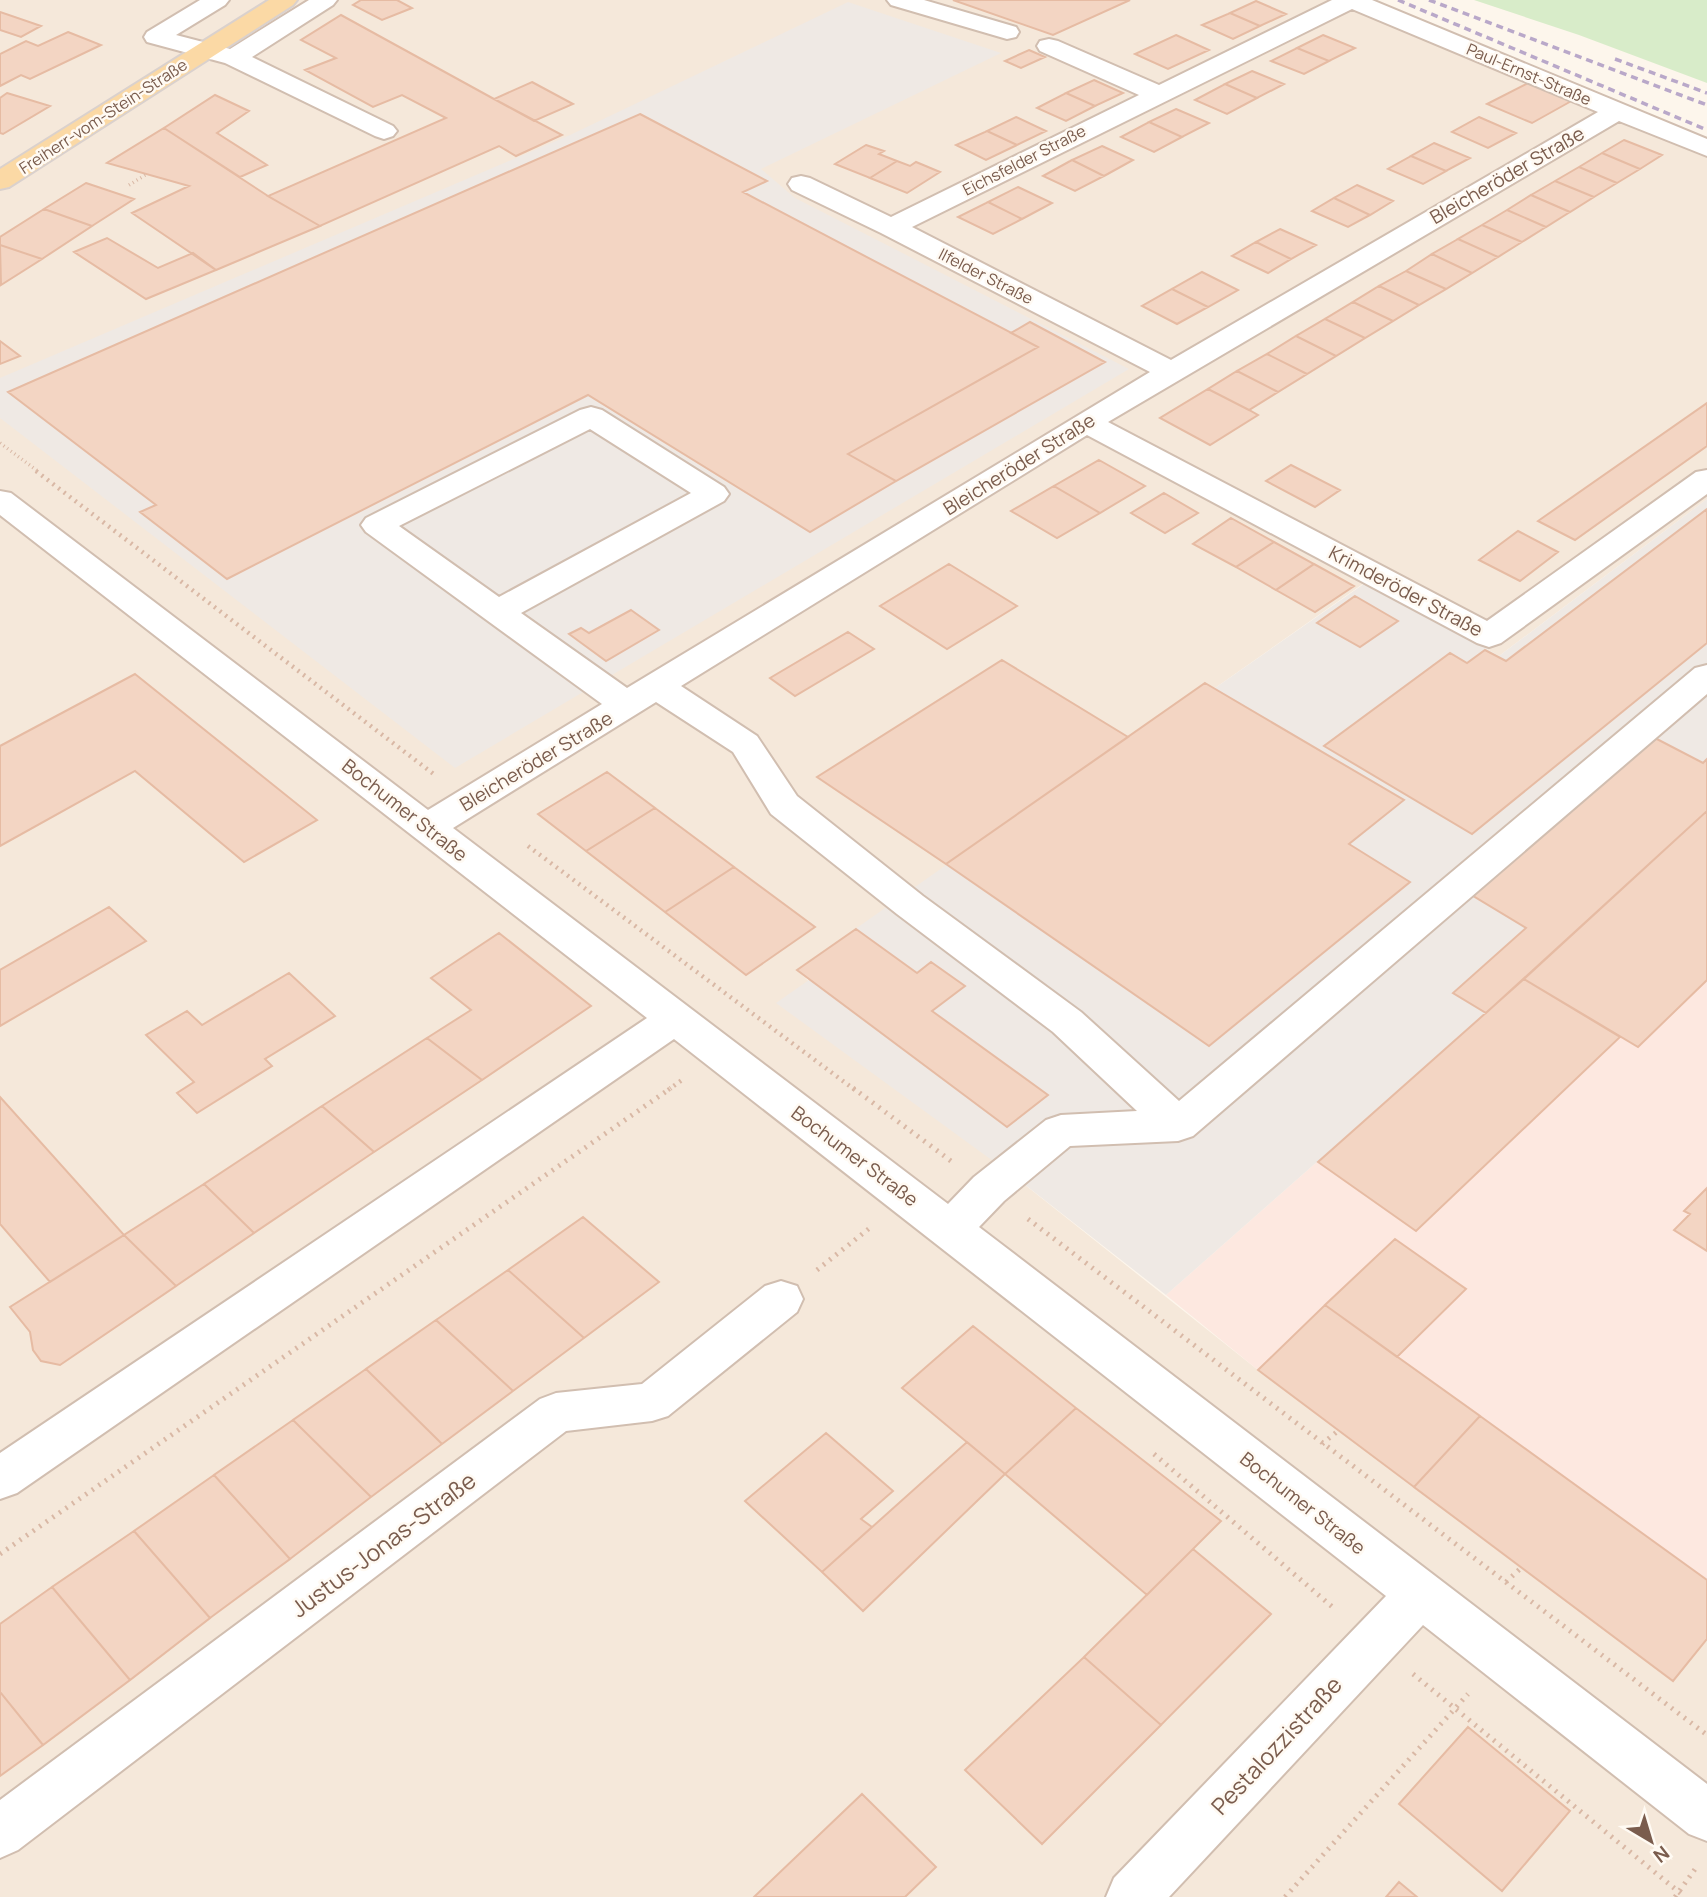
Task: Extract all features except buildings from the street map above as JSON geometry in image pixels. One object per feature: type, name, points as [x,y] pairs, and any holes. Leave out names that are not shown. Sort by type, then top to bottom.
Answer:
[{"type":"main road","name":"Freiherr-vom-Stein-Straße","points":[[0,181],[285,0]]},
{"type":"street","name":"Freiherr-vom-Stein-Straße","points":[[217,0],[156,37],[234,58],[384,131]]},
{"type":"street","points":[[234,58],[325,0]]},
{"type":"street","points":[[899,0],[1007,32]]},
{"type":"street","name":"Eichsfelder Straße","points":[[891,227],[1351,0]]},
{"type":"street","name":"Paul-Ernst-Straße","points":[[1351,0],[1707,148]]},
{"type":"street","points":[[1049,46],[1158,94]]},
{"type":"street","name":"Bleicheröder Straße","points":[[427,827],[1086,422],[1616,111]]},
{"type":"street","name":"Ilfelder Straße","points":[[801,184],[891,227],[1171,371]]},
{"type":"street","points":[[496,612],[713,494],[591,416],[377,525],[496,612],[627,705]]},
{"type":"street","name":"Krimderöder Straße","points":[[1086,422],[1489,636],[1707,479]]},
{"type":"street","name":"Bochumer Straße","points":[[0,500],[950,1229],[1707,1816]]},
{"type":"street","points":[[950,1229],[989,1189],[1061,1131],[1178,1125],[1707,676]]},
{"type":"street","points":[[657,686],[745,744],[785,805],[911,905],[1068,1022],[1178,1125]]},
{"type":"street","points":[[0,1479],[674,1018]]},
{"type":"street","name":"Justus-Jonas-Straße","points":[[0,1832],[556,1413],[652,1402],[781,1299]]},
{"type":"street","name":"Pestalozzistraße","points":[[1133,1897],[1420,1594]]},
{"type":"path","points":[[129,185],[147,174]]},
{"type":"path","points":[[0,443],[469,802],[989,1189],[1707,1735]]},
{"type":"path","points":[[0,1554],[692,1074]]},
{"type":"path","points":[[781,1299],[909,1198]]},
{"type":"path","points":[[1322,1444],[1339,1430]]},
{"type":"path","points":[[1506,1583],[1521,1567]]},
{"type":"path","points":[[1285,1897],[1456,1709],[1499,1655]]},
{"type":"path","points":[[1675,1897],[1700,1863]]},
{"type":"shaded area","points":[[0,0],[1375,0],[1707,139],[1707,499],[1499,656],[1367,581],[1215,688],[1205,683],[798,971],[1015,1177],[1258,1370],[1707,1580],[1707,1897],[0,1897]]},
{"type":"shaded area","points":[[848,2],[1001,53],[761,169],[795,198],[1129,369],[455,768],[0,418],[0,378],[570,135]]},
{"type":"shaded area","points":[[1707,499],[1707,811],[1486,1013],[1166,1295],[1015,1177],[776,1003],[809,980],[797,970],[1205,683],[1215,688],[1368,581],[1499,656]]},
{"type":"shaded area","points":[[1707,811],[1707,1580],[1325,1306],[1258,1370],[1166,1295],[1486,1013]]},
{"type":"green space","points":[[1474,0],[1707,0],[1707,83],[1579,35]]},
{"type":"railway","points":[[1398,0],[1707,130]]},
{"type":"railway","points":[[1429,0],[1707,105]]},
{"type":"railway","points":[[1615,59],[1707,93]]}]
